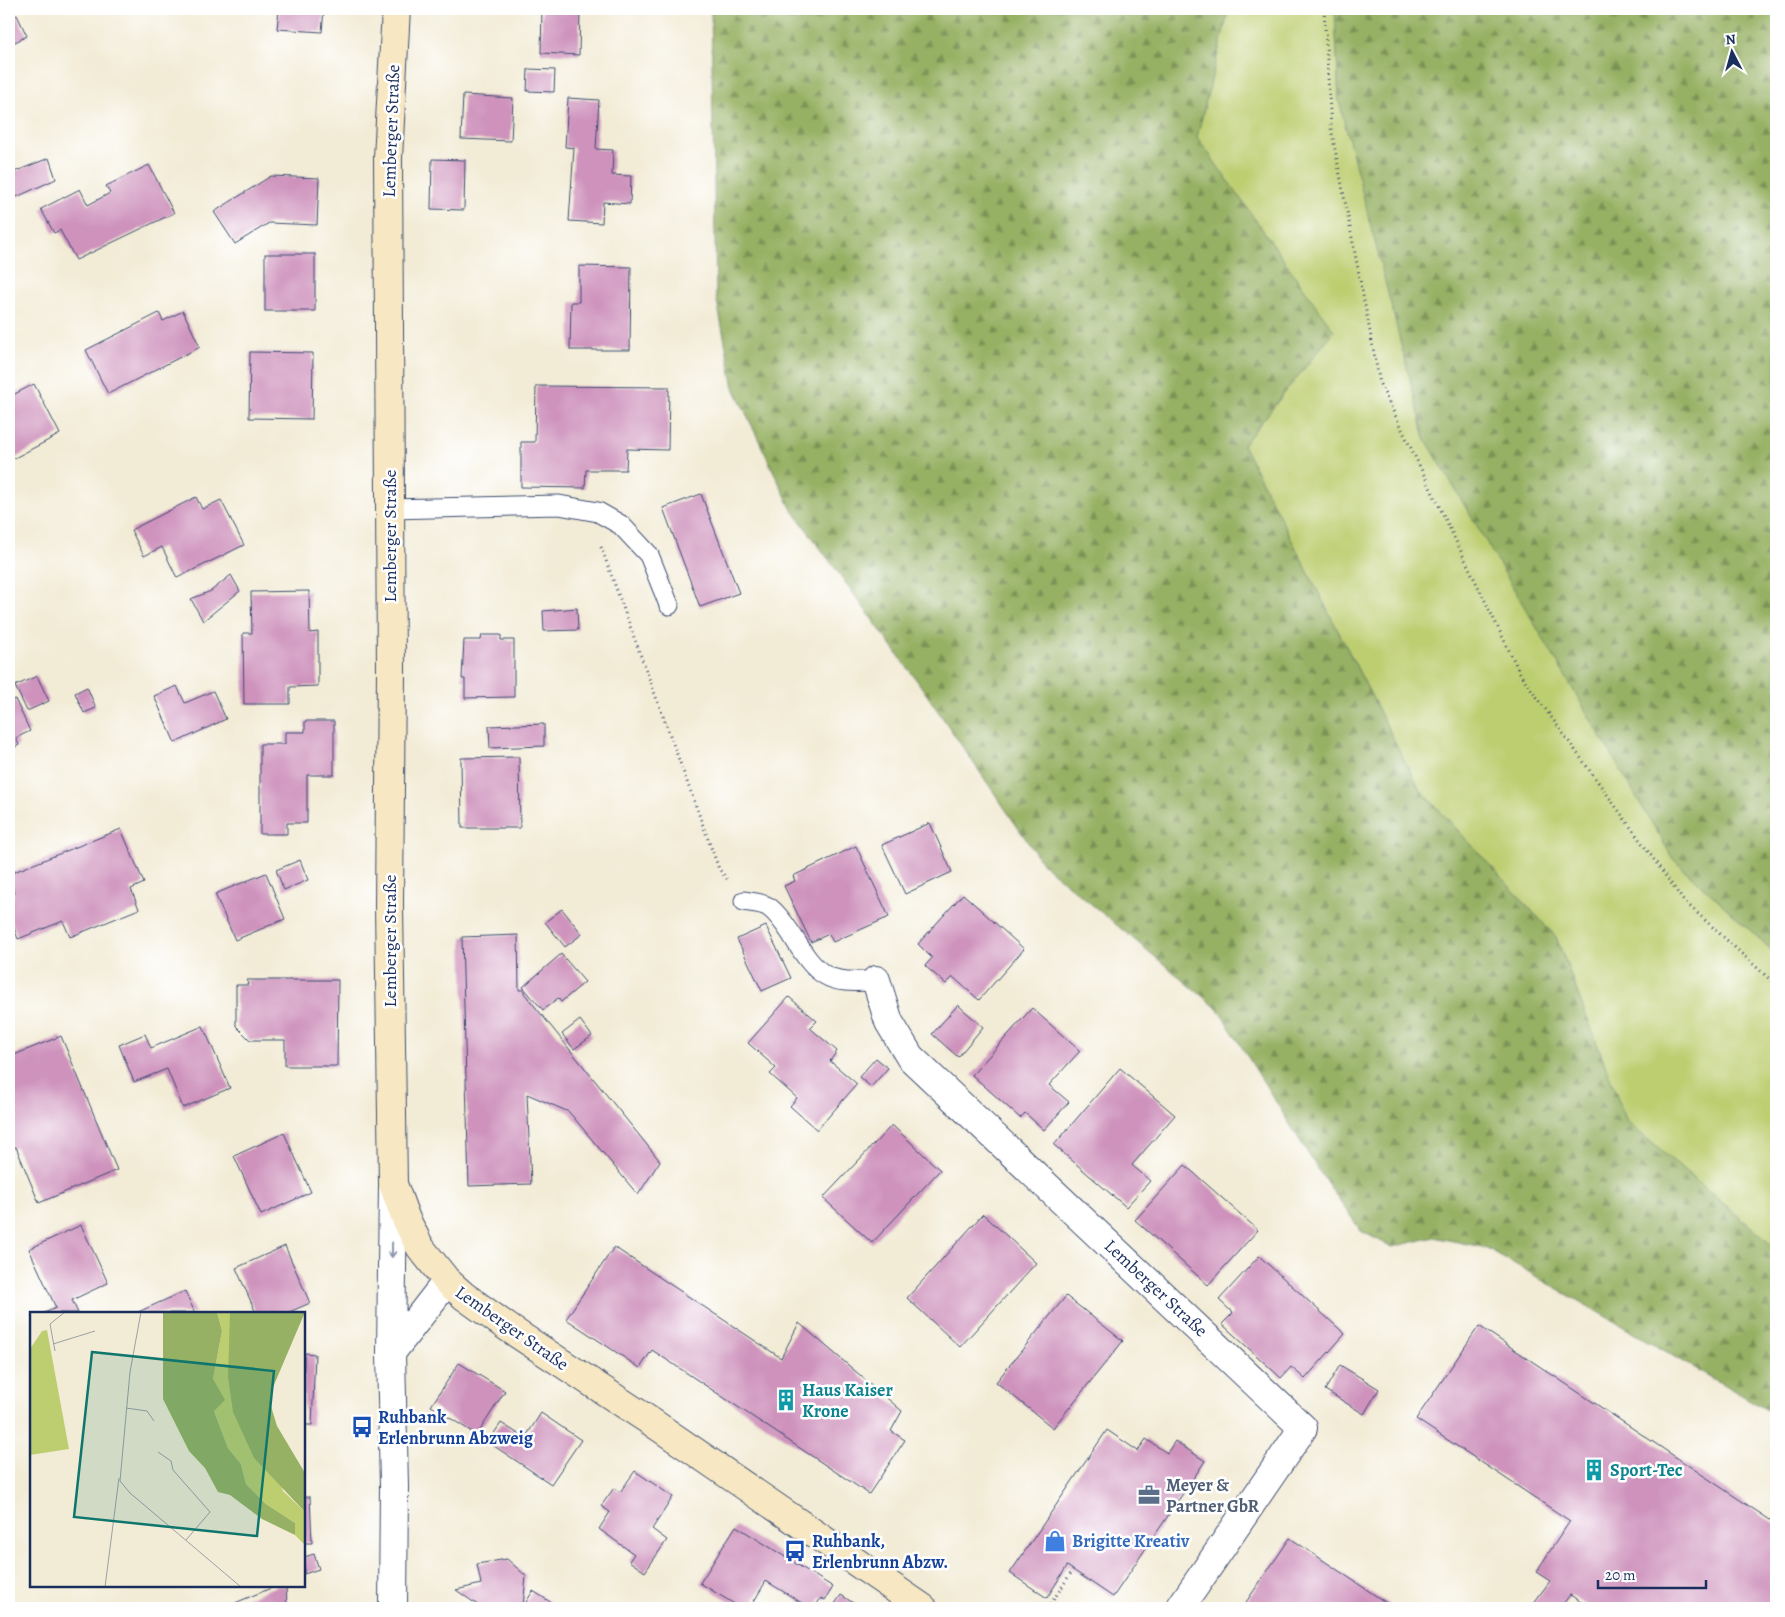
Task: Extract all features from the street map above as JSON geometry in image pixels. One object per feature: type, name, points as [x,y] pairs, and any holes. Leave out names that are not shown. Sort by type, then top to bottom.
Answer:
[{"type":"main road","name":"Lemberger Straße","points":[[396,9],[388,158],[390,509],[389,905],[393,1184],[406,1219],[420,1247],[447,1281],[510,1329],[653,1423],[923,1608]]},
{"type":"street","name":"Lemberger Straße","points":[[876,980],[889,1022],[910,1057],[1304,1428],[1180,1608]]},
{"type":"street","points":[[393,1184],[390,1353],[394,1486],[393,1608]]},
{"type":"street","points":[[390,1353],[447,1281]]},
{"type":"lane","points":[[390,509],[558,505],[598,512],[621,525],[649,555],[669,604]]},
{"type":"lane","points":[[744,901],[769,907],[784,923],[810,964],[830,978],[850,983],[876,980]]},
{"type":"path","points":[[1324,9],[1331,128],[1380,384],[1521,675],[1683,900],[1776,986]]},
{"type":"path","points":[[600,545],[719,869],[744,901]]},
{"type":"path","points":[[1048,1608],[1073,1570]]},
{"type":"green space","points":[[711,9],[1229,9],[1197,137],[1334,331],[1243,445],[1418,787],[1556,937],[1627,1122],[1776,1248],[1776,1415],[1487,1248],[1434,1237],[1392,1247],[1361,1231],[1319,1171],[1218,1009],[1043,864],[918,682],[791,508],[734,388],[716,296]]},
{"type":"green space","points":[[1229,9],[1335,9],[1339,101],[1673,859],[1776,954],[1776,1248],[1627,1122],[1556,937],[1418,787],[1243,445],[1334,331],[1196,137]]},
{"type":"green space","points":[[1335,9],[1776,9],[1776,225],[1772,319],[1776,328],[1776,954],[1673,859],[1425,438],[1339,101]]},
{"type":"building","points":[[279,9],[324,9],[322,32],[277,29]]},
{"type":"building","points":[[542,9],[580,9],[579,55],[541,53]]},
{"type":"building","points":[[17,15],[27,36],[9,45],[9,19]]},
{"type":"building","points":[[528,69],[555,70],[554,92],[527,91]]},
{"type":"building","points":[[463,95],[513,98],[511,141],[461,139]]},
{"type":"building","points":[[568,98],[599,100],[596,149],[613,150],[612,175],[631,176],[630,204],[603,202],[602,223],[569,221],[574,148],[565,147]]},
{"type":"building","points":[[49,158],[56,179],[10,200],[9,193],[14,190],[9,174]]},
{"type":"building","points":[[432,159],[465,160],[464,210],[431,209]]},
{"type":"building","points":[[149,165],[174,213],[76,260],[60,230],[54,233],[41,209],[80,189],[88,205],[110,193],[106,186]]},
{"type":"building","points":[[271,176],[319,178],[317,225],[269,223],[235,244],[214,212]]},
{"type":"building","points":[[265,254],[315,254],[315,311],[265,311]]},
{"type":"building","points":[[579,266],[631,267],[630,350],[570,350],[571,302],[579,302]]},
{"type":"building","points":[[183,311],[200,347],[108,394],[86,350],[159,313],[163,321]]},
{"type":"building","points":[[250,352],[313,353],[312,419],[249,418]]},
{"type":"building","points":[[34,384],[60,434],[9,461],[9,397]]},
{"type":"building","points":[[536,386],[669,387],[668,450],[627,449],[626,470],[586,470],[585,488],[521,487],[521,442],[535,442]]},
{"type":"building","points":[[701,494],[739,593],[700,607],[663,508]]},
{"type":"building","points":[[196,497],[202,509],[221,500],[244,545],[177,578],[162,547],[144,556],[131,530]]},
{"type":"building","points":[[231,575],[240,591],[203,621],[191,599],[211,591]]},
{"type":"building","points":[[309,591],[310,633],[318,632],[318,686],[290,687],[290,704],[244,704],[243,633],[252,633],[251,592]]},
{"type":"building","points":[[577,608],[578,630],[544,631],[543,611]]},
{"type":"building","points":[[482,635],[501,635],[501,640],[514,640],[514,697],[465,698],[465,679],[462,679],[464,640],[481,640]]},
{"type":"building","points":[[37,676],[49,701],[27,711],[15,686]]},
{"type":"building","points":[[177,686],[185,703],[213,691],[226,719],[175,743],[154,696]]},
{"type":"building","points":[[87,687],[96,708],[84,713],[75,693]]},
{"type":"building","points":[[15,699],[30,731],[16,738],[19,745],[9,750],[9,702]]},
{"type":"building","points":[[305,721],[334,721],[334,775],[307,775],[307,823],[287,823],[287,834],[260,834],[260,744],[285,744],[285,732],[305,732]]},
{"type":"building","points":[[544,724],[544,746],[490,748],[489,726]]},
{"type":"building","points":[[519,757],[520,828],[462,828],[461,758]]},
{"type":"building","points":[[930,823],[952,872],[905,894],[882,845]]},
{"type":"building","points":[[121,829],[144,883],[131,889],[139,909],[70,937],[63,921],[18,939],[9,915],[9,896],[14,894],[9,874]]},
{"type":"building","points":[[856,846],[889,917],[833,942],[829,934],[811,942],[784,886],[795,881],[793,876]]},
{"type":"building","points":[[300,860],[308,880],[284,890],[276,870]]},
{"type":"building","points":[[266,873],[285,919],[235,940],[215,894]]},
{"type":"building","points":[[963,894],[1024,949],[979,1000],[953,977],[946,984],[925,966],[932,958],[918,944]]},
{"type":"building","points":[[562,909],[582,934],[565,947],[545,922]]},
{"type":"building","points":[[766,926],[791,978],[762,991],[737,939]]},
{"type":"building","points":[[518,935],[519,990],[524,990],[524,993],[660,1161],[638,1195],[569,1112],[527,1094],[531,1184],[469,1186],[462,937]]},
{"type":"building","points":[[561,954],[585,982],[561,1002],[558,998],[543,1010],[523,987]]},
{"type":"building","points":[[247,980],[338,980],[337,1066],[285,1066],[285,1040],[250,1040],[236,1026],[236,985],[248,985]]},
{"type":"building","points":[[789,997],[817,1021],[810,1028],[837,1051],[830,1061],[857,1084],[817,1130],[790,1106],[797,1098],[770,1074],[776,1068],[748,1043]]},
{"type":"building","points":[[958,1005],[983,1027],[958,1057],[932,1034]]},
{"type":"building","points":[[1032,1008],[1080,1051],[1049,1085],[1069,1102],[1044,1130],[1025,1113],[1020,1118],[972,1075]]},
{"type":"building","points":[[580,1020],[592,1036],[574,1049],[562,1034]]},
{"type":"building","points":[[203,1026],[230,1088],[183,1108],[167,1069],[134,1082],[119,1045],[145,1034],[151,1048]]},
{"type":"building","points":[[61,1036],[117,1170],[39,1203],[16,1147],[9,1150],[9,1057]]},
{"type":"building","points":[[876,1058],[888,1068],[871,1087],[859,1077]]},
{"type":"building","points":[[1120,1068],[1175,1115],[1132,1165],[1150,1181],[1126,1207],[1054,1145]]},
{"type":"building","points":[[892,1125],[940,1170],[872,1243],[823,1198]]},
{"type":"building","points":[[284,1133],[311,1192],[261,1215],[234,1156]]},
{"type":"building","points":[[1185,1165],[1258,1230],[1208,1285],[1135,1220]]},
{"type":"building","points":[[983,1214],[1036,1263],[960,1347],[907,1298]]},
{"type":"building","points":[[81,1225],[108,1283],[72,1300],[78,1312],[46,1312],[56,1308],[29,1249]]},
{"type":"building","points":[[285,1246],[310,1303],[289,1312],[256,1312],[236,1268]]},
{"type":"building","name":"Haus Kaiser Krone","points":[[614,1247],[781,1358],[799,1323],[902,1411],[891,1431],[905,1440],[869,1494],[652,1350],[640,1368],[566,1319]]},
{"type":"building","points":[[1259,1256],[1345,1334],[1305,1379],[1291,1367],[1281,1378],[1222,1324],[1233,1313],[1219,1300]]},
{"type":"building","points":[[185,1291],[195,1312],[138,1312]]},
{"type":"building","points":[[1066,1296],[1123,1341],[1053,1428],[996,1382]]},
{"type":"building","name":"Sport-Tec","points":[[1479,1326],[1776,1524],[1776,1608],[1591,1608],[1570,1595],[1560,1608],[1530,1608],[1550,1581],[1536,1572],[1570,1521],[1416,1419]]},
{"type":"building","points":[[305,1353],[315,1354],[312,1425],[305,1425]]},
{"type":"building","points":[[459,1363],[505,1391],[477,1435],[431,1406]]},
{"type":"building","points":[[1340,1365],[1379,1389],[1364,1414],[1325,1390]]},
{"type":"building","points":[[541,1413],[581,1440],[551,1484],[488,1442],[501,1423],[525,1438]]},
{"type":"building","points":[[1107,1430],[1138,1451],[1146,1439],[1167,1453],[1175,1441],[1205,1461],[1113,1597],[1067,1566],[1047,1598],[1010,1573]]},
{"type":"building","points":[[635,1471],[673,1497],[652,1529],[667,1540],[645,1572],[629,1561],[634,1554],[599,1529],[610,1512],[601,1506],[614,1488],[620,1492]]},
{"type":"building","points":[[305,1497],[310,1497],[312,1543],[305,1543]]},
{"type":"building","points":[[736,1526],[833,1587],[825,1600],[821,1598],[814,1608],[810,1608],[766,1581],[750,1608],[741,1608],[700,1583]]},
{"type":"building","points":[[1290,1538],[1394,1608],[1242,1608]]},
{"type":"building","points":[[314,1554],[319,1569],[305,1574],[305,1557]]},
{"type":"building","points":[[507,1559],[526,1576],[523,1607],[533,1591],[560,1608],[482,1608],[456,1590],[481,1584],[477,1564]]},
{"type":"building","points":[[274,1587],[286,1587],[287,1608],[235,1608],[235,1603]]},
{"type":"building","points":[[841,1595],[861,1608],[832,1608]]},
{"type":"place","name":"Haus Kaiser Krone","points":[[786,1400]]},
{"type":"place","name":"Ruhbank Erlenbrunn Abzweig","points":[[362,1427]]},
{"type":"place","name":"Sport-Tec","points":[[1594,1470]]},
{"type":"place","name":"Meyer & Partner GbR","points":[[1149,1495]]},
{"type":"place","name":"Brigitte Kreativ","points":[[1055,1541]]},
{"type":"place","name":"Ruhbank, Erlenbrunn Abzw.","points":[[795,1551]]}]
